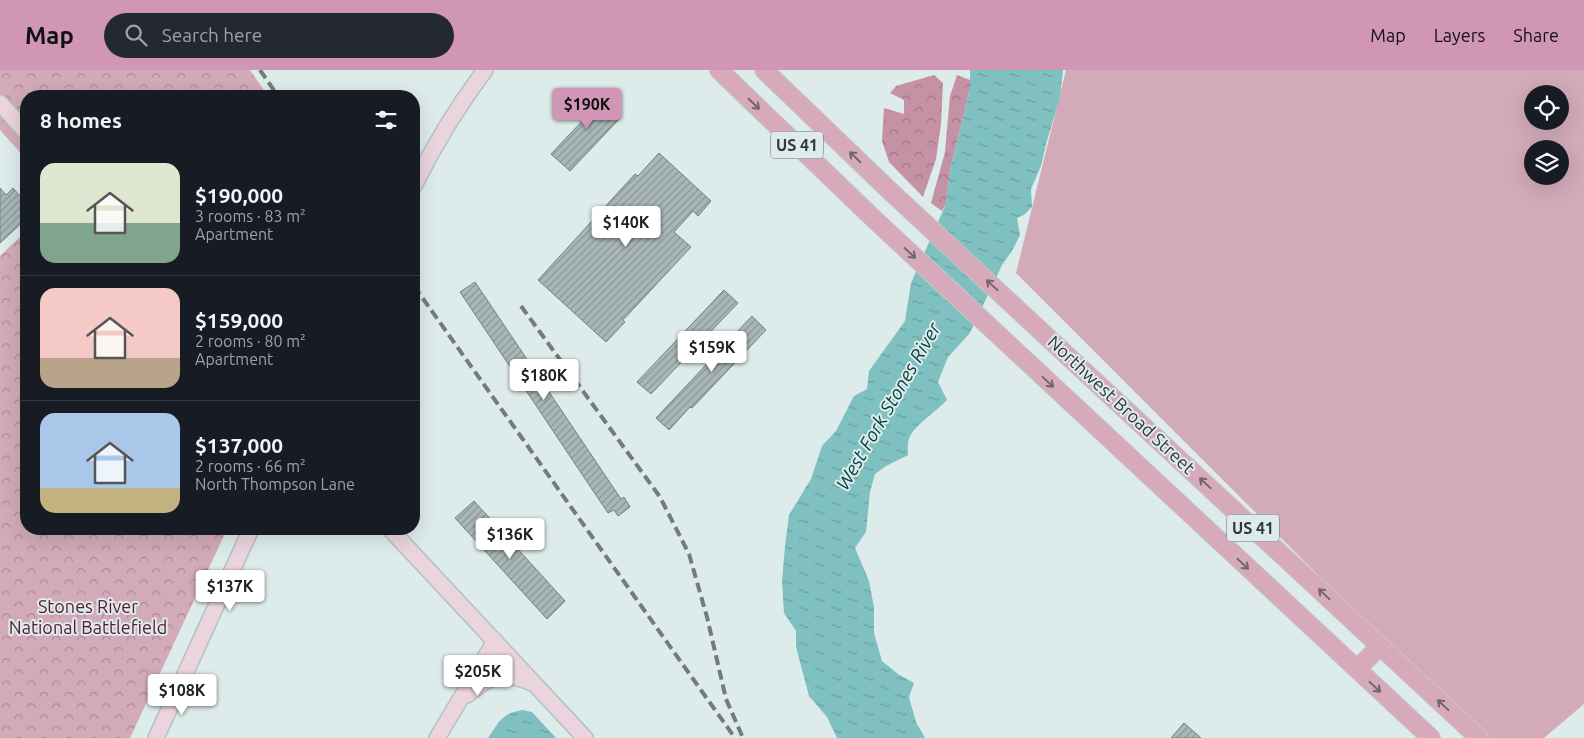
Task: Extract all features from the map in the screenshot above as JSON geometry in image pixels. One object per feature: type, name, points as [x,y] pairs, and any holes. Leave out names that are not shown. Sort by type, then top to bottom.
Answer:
[{"type":"main road","points":[[420,174],[459,104],[485,70]]},
{"type":"main road","name":"Northwest Broad Street","points":[[719,70],[1012,349],[1431,738]]},
{"type":"main road","name":"Northwest Broad Street","points":[[764,70],[890,191],[1479,738]]},
{"type":"main road","points":[[0,103],[20,125]]},
{"type":"main road","points":[[156,738],[248,535]]},
{"type":"main road","points":[[395,535],[585,738]]},
{"type":"main road","points":[[437,738],[495,641]]},
{"type":"main road","points":[[1357,669],[1380,646]]},
{"type":"main road","points":[[457,704],[482,683],[502,675],[514,676],[535,684]]},
{"type":"green space","points":[[0,70],[250,70],[264,90],[20,90],[20,152],[0,130]]},
{"type":"green space","points":[[1066,70],[1584,70],[1584,704],[1544,738],[1481,738],[1016,273]]},
{"type":"green space","points":[[934,75],[943,83],[941,124],[936,159],[923,197],[889,162],[882,141],[884,108],[904,114],[904,100],[890,93],[896,86]]},
{"type":"green space","points":[[957,75],[970,80],[970,89],[950,170],[946,204],[942,211],[931,203],[945,152],[950,96]]},
{"type":"green space","name":"Stones River National Battlefield","points":[[20,237],[20,535],[224,535],[130,738],[0,738],[0,256]]},
{"type":"water","name":"West Fork Stones River","points":[[970,70],[1063,70],[1060,97],[1041,166],[1031,189],[1032,207],[1024,215],[1017,218],[1020,235],[1002,265],[970,333],[948,357],[938,382],[947,400],[911,434],[908,443],[908,455],[875,474],[870,492],[866,532],[855,548],[869,581],[874,607],[874,633],[882,661],[898,674],[914,683],[909,697],[916,722],[925,738],[837,738],[827,717],[809,696],[796,647],[796,631],[784,613],[782,581],[789,515],[811,479],[822,446],[836,431],[854,396],[867,389],[869,371],[905,321],[911,283],[946,204],[950,170],[970,89]]},
{"type":"water","points":[[522,710],[532,712],[556,738],[488,738],[505,716]]},
{"type":"building","points":[[591,88],[621,117],[570,171],[551,154],[586,117],[574,106]]},
{"type":"building","points":[[659,153],[711,201],[698,216],[693,211],[674,232],[691,247],[623,320],[625,322],[606,342],[538,280],[635,174],[638,176]]},
{"type":"building","points":[[0,188],[6,195],[13,188],[20,196],[20,225],[0,243]]},
{"type":"building","points":[[475,282],[621,499],[624,497],[630,507],[618,516],[614,510],[608,513],[460,292]]},
{"type":"building","points":[[724,290],[738,303],[651,394],[637,382]]},
{"type":"building","points":[[752,316],[766,330],[669,430],[656,418]]},
{"type":"building","points":[[474,501],[565,601],[547,619],[455,518]]},
{"type":"building","points":[[1184,723],[1201,738],[1171,738]]},
{"type":"railway","points":[[260,70],[274,90]]},
{"type":"railway","points":[[420,294],[735,738]]},
{"type":"railway","points":[[521,306],[660,497],[689,554],[707,617],[726,699],[743,738]]}]
